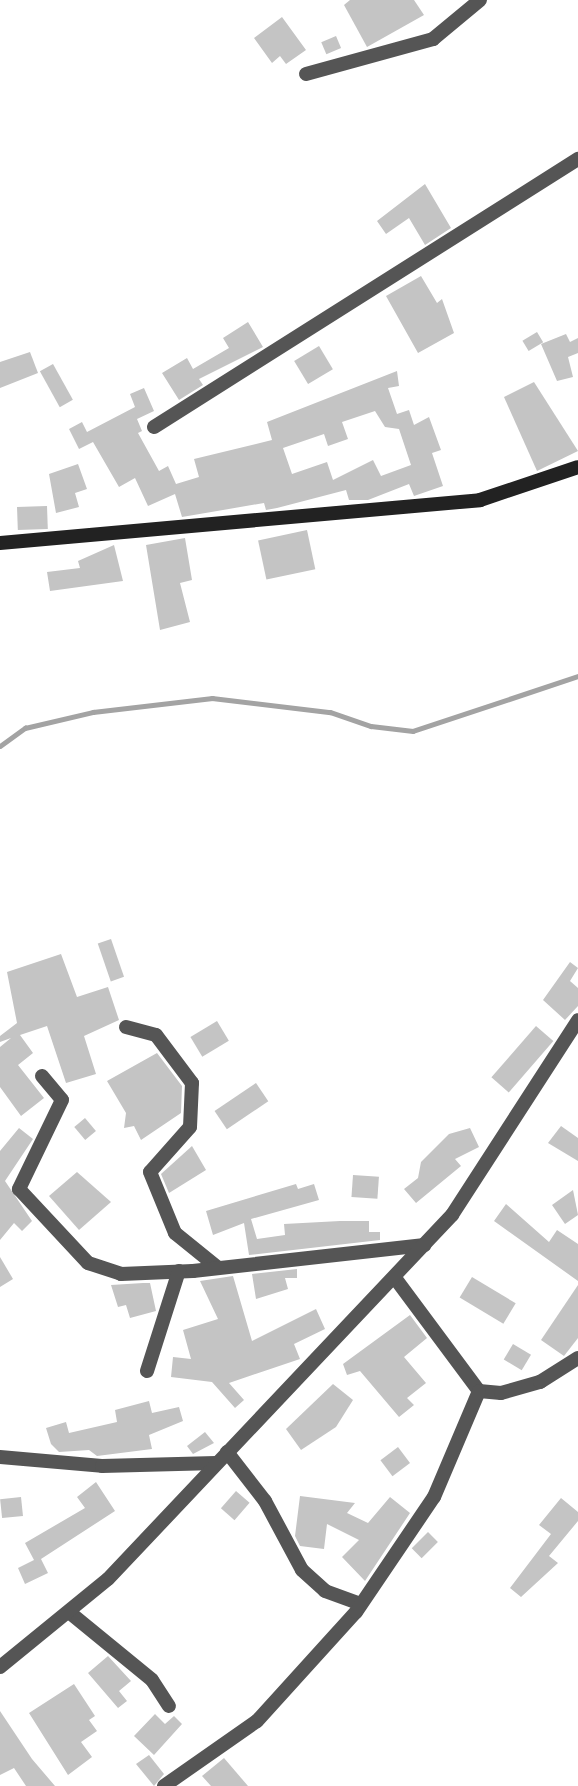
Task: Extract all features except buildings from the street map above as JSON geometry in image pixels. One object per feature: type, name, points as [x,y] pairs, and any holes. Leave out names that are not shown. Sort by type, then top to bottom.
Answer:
[{"type":"main road","points":[[0,543],[480,500],[578,467]]},
{"type":"street","points":[[306,74],[422,44],[480,0]]},
{"type":"street","points":[[154,427],[578,159]]},
{"type":"street","points":[[0,1667],[69,1612],[425,1245],[531,1100],[578,1020]]},
{"type":"street","points":[[126,1027],[156,1035],[192,1083],[190,1127],[150,1172],[175,1233],[217,1267]]},
{"type":"street","points":[[42,1076],[62,1100],[20,1178],[23,1195],[88,1263],[121,1274],[179,1271],[425,1245]]},
{"type":"street","points":[[147,1371],[179,1271]]},
{"type":"street","points":[[395,1278],[478,1391],[501,1393],[540,1382],[578,1358]]},
{"type":"street","points":[[164,1786],[257,1721],[361,1604],[434,1497],[478,1391]]},
{"type":"street","points":[[0,1457],[102,1466],[222,1457],[265,1501],[302,1570],[325,1591],[361,1604]]},
{"type":"street","points":[[69,1612],[152,1680],[169,1706]]},
{"type":"waterway","points":[[0,746],[25,728],[93,712],[212,698],[330,712],[371,726],[413,731],[578,676]]}]
